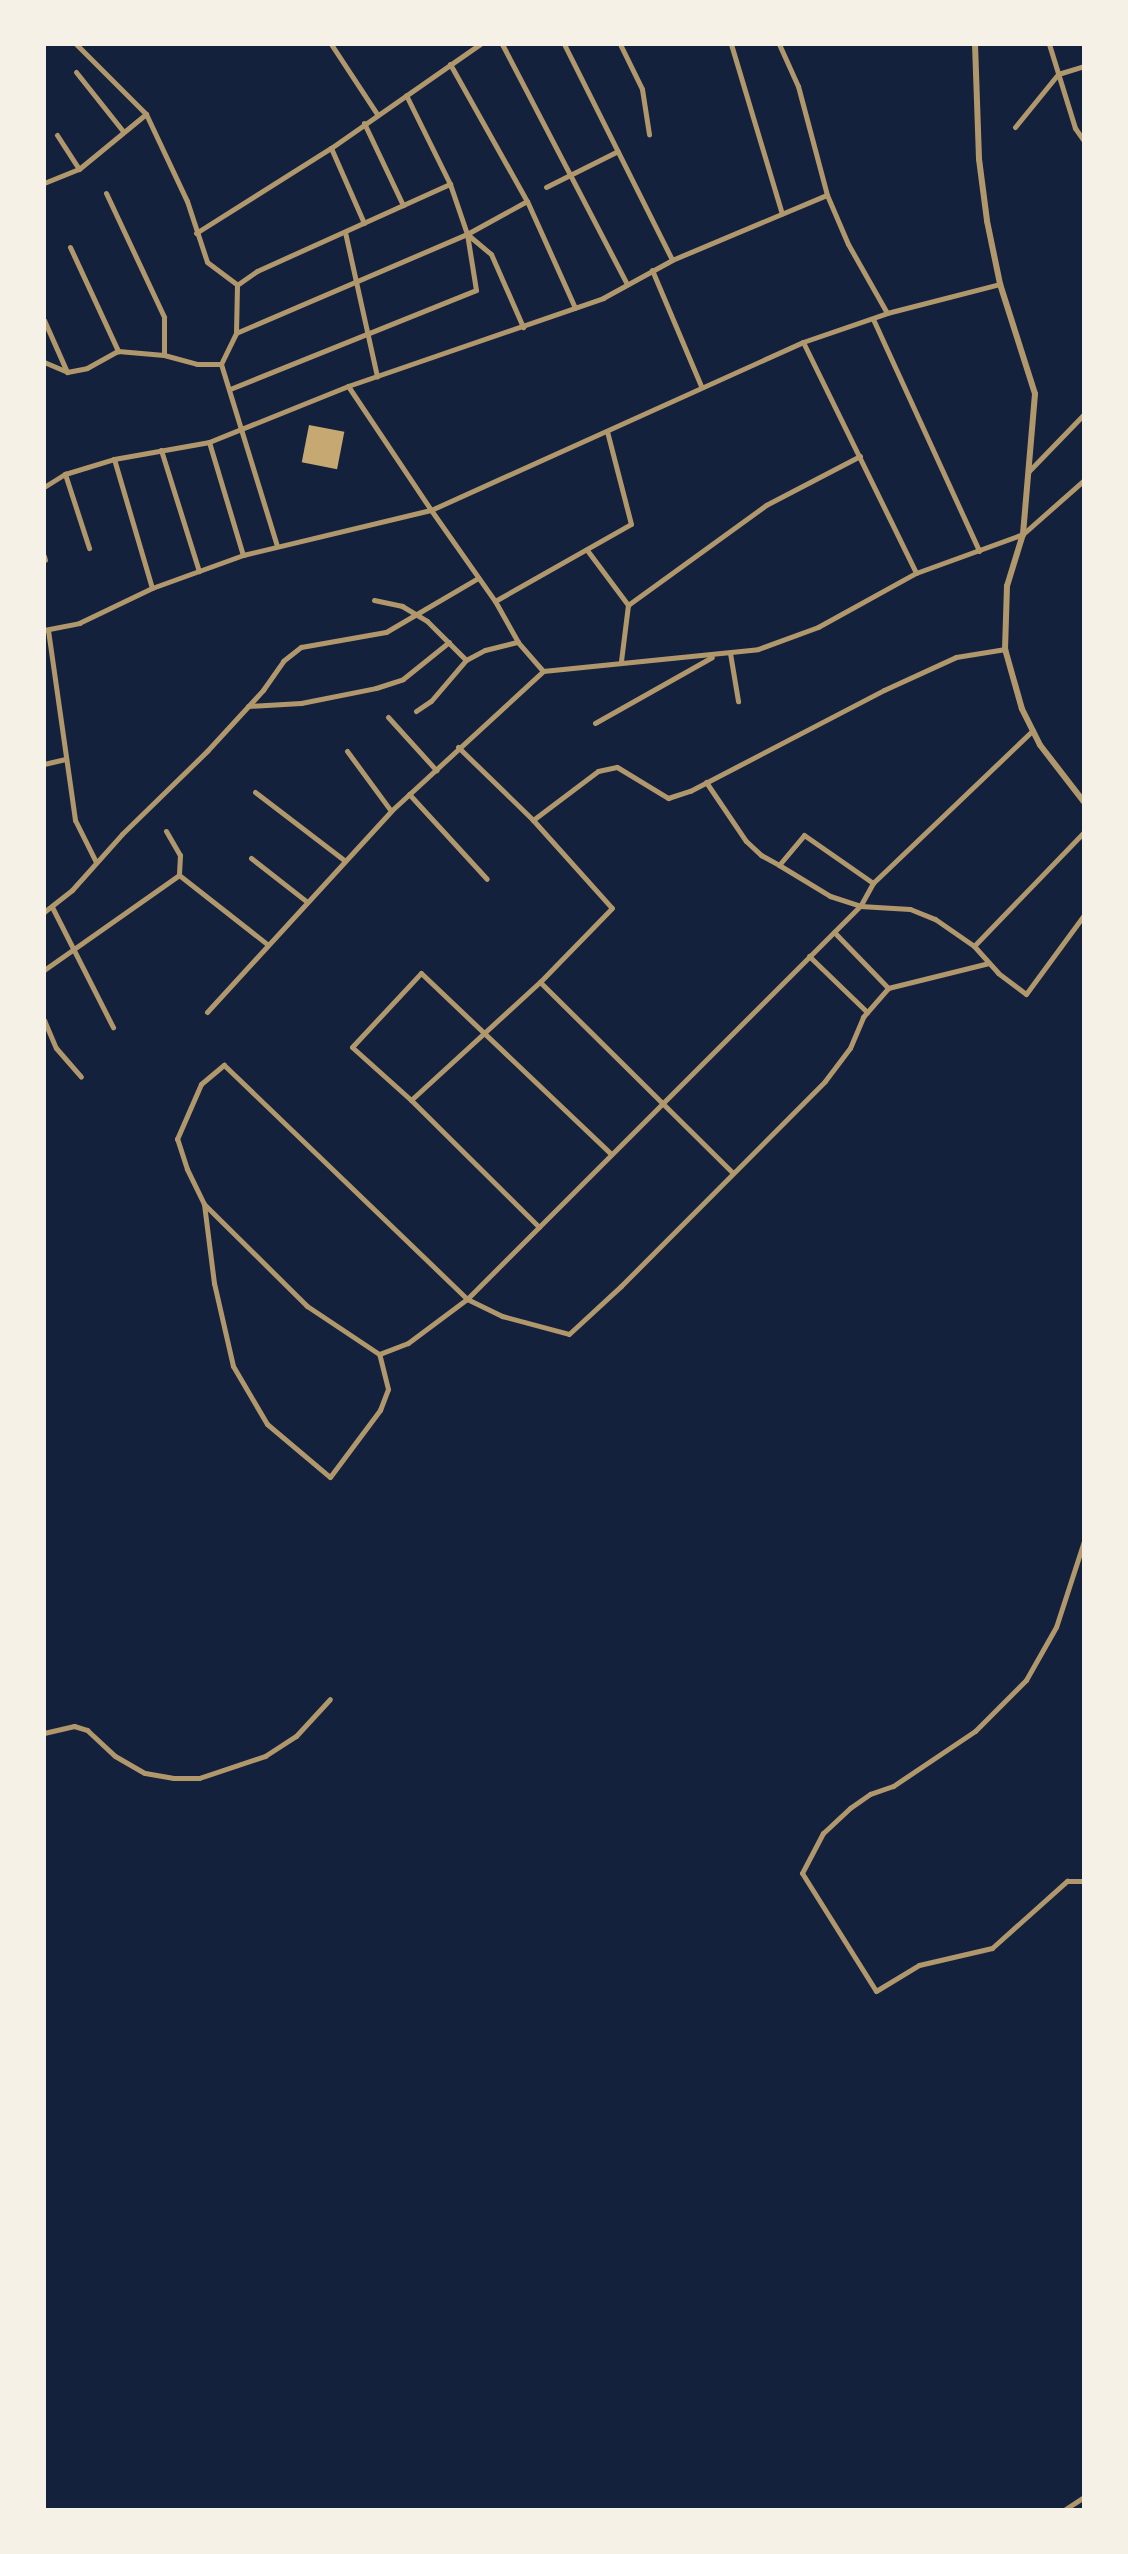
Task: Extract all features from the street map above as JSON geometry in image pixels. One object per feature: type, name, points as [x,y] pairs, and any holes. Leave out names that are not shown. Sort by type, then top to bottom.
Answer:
[{"type":"street","points":[[76,44],[146,114],[182,189],[207,262],[237,285]]},
{"type":"street","points":[[331,44],[377,114]]},
{"type":"street","points":[[195,233],[331,148],[480,44]]},
{"type":"street","points":[[502,44],[627,284]]},
{"type":"street","points":[[564,44],[672,260]]},
{"type":"street","points":[[620,44],[642,89],[649,134]]},
{"type":"street","points":[[731,44],[782,214]]},
{"type":"street","points":[[779,44],[798,86],[827,195],[848,244],[887,313]]},
{"type":"street","points":[[975,44],[979,159],[1000,284],[1035,394],[1023,534],[1007,586],[1005,649],[1011,679],[1040,745],[1084,802]]},
{"type":"street","points":[[1049,44],[1075,128],[1084,141]]},
{"type":"street","points":[[450,64],[527,201],[575,308]]},
{"type":"street","points":[[1015,127],[1058,74],[1084,66]]},
{"type":"street","points":[[76,72],[123,131]]},
{"type":"street","points":[[230,389],[366,332],[476,290],[467,234],[450,184],[406,95]]},
{"type":"street","points":[[44,183],[79,169],[146,114]]},
{"type":"street","points":[[364,123],[404,205]]},
{"type":"street","points":[[57,135],[79,169]]},
{"type":"street","points":[[331,148],[364,223]]},
{"type":"street","points":[[547,187],[618,151]]},
{"type":"street","points":[[237,285],[257,271],[450,184]]},
{"type":"street","points":[[106,193],[164,317],[164,355]]},
{"type":"street","points":[[44,487],[65,474],[114,459],[209,442],[348,386],[603,298],[672,260],[827,195]]},
{"type":"street","points":[[236,333],[467,234],[527,201]]},
{"type":"street","points":[[345,232],[377,376]]},
{"type":"street","points":[[467,234],[491,254],[523,327]]},
{"type":"street","points":[[70,247],[118,351]]},
{"type":"street","points":[[652,270],[701,386]]},
{"type":"street","points":[[96,862],[75,820],[46,630],[79,623],[152,588],[243,555],[431,510],[803,342],[887,313],[1000,284]]},
{"type":"street","points":[[237,285],[236,333],[221,363],[277,546]]},
{"type":"street","points":[[873,319],[978,551]]},
{"type":"street","points":[[44,320],[67,372]]},
{"type":"street","points":[[803,342],[916,573]]},
{"type":"street","points":[[44,362],[67,372],[87,368],[118,351],[164,355],[197,364],[221,363]]},
{"type":"street","points":[[348,386],[495,601],[518,642],[543,671]]},
{"type":"street","points":[[1029,471],[1084,414]]},
{"type":"street","points":[[495,601],[631,524],[607,431]]},
{"type":"street","points":[[209,442],[243,555]]},
{"type":"street","points":[[161,450],[199,571]]},
{"type":"street","points":[[628,605],[766,505],[860,456]]},
{"type":"street","points":[[114,459],[152,588]]},
{"type":"street","points":[[65,474],[89,548]]},
{"type":"street","points":[[207,1012],[391,811],[543,671],[621,661],[660,662],[758,649],[818,626],[916,573],[1023,534],[1084,480]]},
{"type":"street","points":[[587,550],[628,605],[621,661]]},
{"type":"street","points":[[44,912],[52,907],[248,706],[283,661],[301,647],[387,632],[478,578]]},
{"type":"street","points":[[374,600],[402,606],[427,621],[466,660]]},
{"type":"street","points":[[248,706],[300,703],[376,688],[402,679],[449,642]]},
{"type":"street","points":[[416,711],[431,701],[466,660],[485,650],[518,642]]},
{"type":"street","points":[[533,820],[598,771],[617,767],[668,798],[706,782],[884,690],[956,657],[1005,649]]},
{"type":"street","points":[[730,653],[738,701]]},
{"type":"street","points":[[596,723],[714,656]]},
{"type":"street","points":[[388,717],[436,770]]},
{"type":"street","points":[[379,1354],[408,1343],[467,1299],[834,932],[860,905],[873,883],[1033,730]]},
{"type":"street","points":[[411,1100],[540,982],[612,908],[533,820],[458,747]]},
{"type":"street","points":[[347,751],[391,811]]},
{"type":"street","points":[[44,764],[65,759]]},
{"type":"street","points":[[706,782],[746,841],[761,855],[830,896],[860,905],[910,909],[935,919],[974,946],[989,963],[1026,994],[1084,915]]},
{"type":"street","points":[[255,792],[344,860]]},
{"type":"street","points":[[409,794],[487,879]]},
{"type":"street","points":[[166,831],[180,855],[179,875]]},
{"type":"street","points":[[974,946],[1084,832]]},
{"type":"street","points":[[779,865],[804,835],[873,883]]},
{"type":"street","points":[[251,858],[306,901]]},
{"type":"street","points":[[179,875],[267,944]]},
{"type":"street","points":[[44,970],[179,875]]},
{"type":"street","points":[[52,907],[113,1027]]},
{"type":"street","points":[[834,932],[888,988]]},
{"type":"street","points":[[809,956],[867,1012]]},
{"type":"street","points":[[204,1204],[307,1306],[379,1354],[388,1389],[380,1410],[330,1477],[267,1424],[233,1366],[214,1283],[204,1204],[177,1139],[201,1084],[224,1065],[467,1299],[502,1316],[569,1334],[621,1286],[825,1081],[850,1048],[867,1012],[888,988],[989,963]]},
{"type":"street","points":[[539,1227],[411,1100],[352,1048],[421,973],[611,1154]]},
{"type":"street","points":[[540,982],[732,1172]]},
{"type":"street","points":[[44,1020],[56,1048],[81,1077]]},
{"type":"street","points":[[1084,1541],[1056,1627],[1026,1680],[975,1731],[893,1786],[870,1794],[850,1808],[823,1833],[802,1873],[876,1991],[919,1965],[992,1948],[1067,1881],[1084,1881]]},
{"type":"street","points":[[44,1733],[74,1726],[87,1730],[115,1756],[145,1773],[174,1778],[199,1778],[265,1756],[296,1736],[330,1699]]},
{"type":"street","points":[[1064,2510],[1084,2497]]},
{"type":"building","points":[[309,425],[344,432],[337,469],[302,462]]}]
